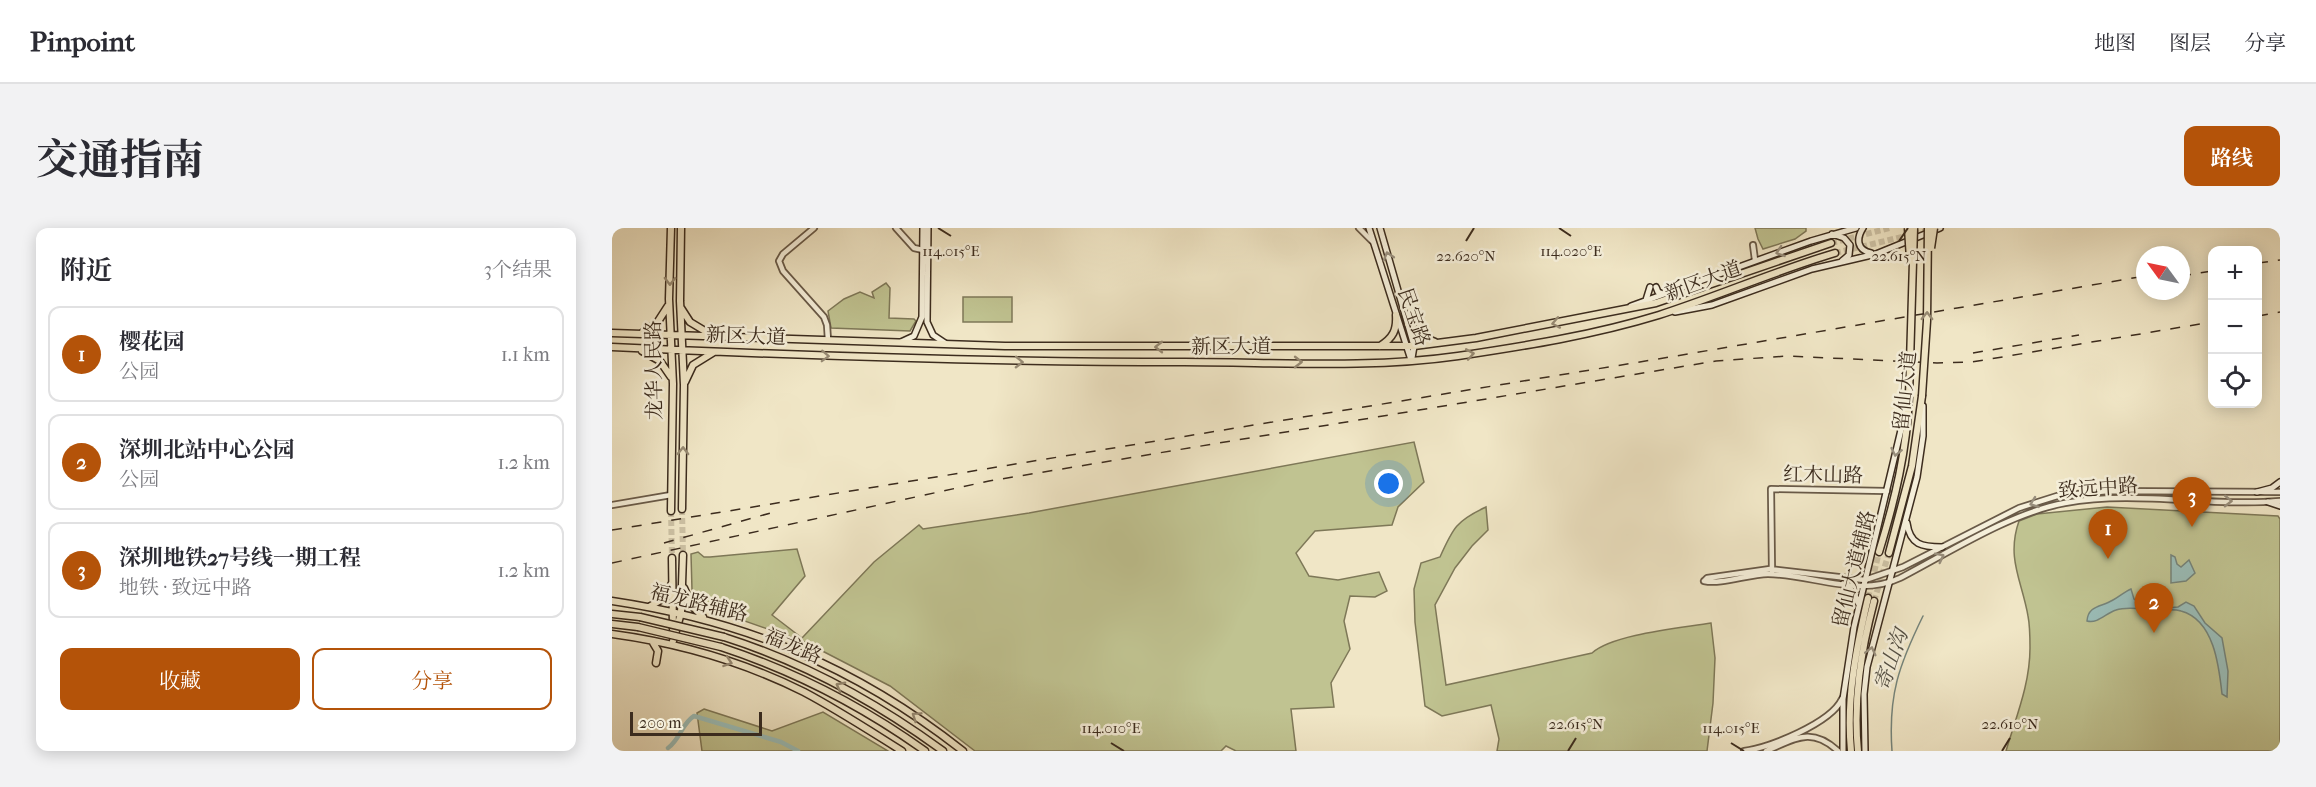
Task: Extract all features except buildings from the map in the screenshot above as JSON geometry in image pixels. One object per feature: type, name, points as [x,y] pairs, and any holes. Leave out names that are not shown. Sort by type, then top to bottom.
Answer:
[{"type":"main road","name":"龙华人民路","points":[[670,228],[669,299],[673,384],[671,511]]},
{"type":"main road","name":"龙华人民路","points":[[681,228],[680,302],[684,385],[682,509]]},
{"type":"main road","points":[[897,343],[912,338],[920,324],[923,228]]},
{"type":"main road","points":[[928,228],[927,322],[935,338],[952,345]]},
{"type":"main road","name":"民宝路","points":[[1369,228],[1396,315],[1410,346]]},
{"type":"main road","name":"民宝路","points":[[1380,228],[1408,324],[1412,360]]},
{"type":"main road","points":[[1613,312],[1755,260],[1831,234],[1856,228]]},
{"type":"main road","points":[[1863,228],[1858,236],[1860,248],[1876,254]]},
{"type":"main road","points":[[1908,228],[1912,284]]},
{"type":"main road","name":"留仙大道","points":[[1879,552],[1891,513],[1903,459],[1910,396],[1914,228]]},
{"type":"main road","name":"留仙大道","points":[[1889,553],[1912,466],[1922,398],[1927,321],[1928,228]]},
{"type":"main road","points":[[1927,267],[1934,228]]},
{"type":"main road","points":[[1656,316],[1712,305],[1768,283],[1876,254],[1940,228]]},
{"type":"main road","points":[[1831,234],[1844,238],[1850,245],[1849,255],[1838,263]]},
{"type":"main road","name":"新区大道","points":[[612,333],[952,345],[1410,346],[1442,343],[1656,303],[1831,243]]},
{"type":"main road","name":"新区大道","points":[[612,347],[1026,362],[1412,360],[1461,355],[1547,341],[1656,316],[1791,266],[1835,253]]},
{"type":"main road","points":[[1645,301],[1653,287],[1665,294]]},
{"type":"main road","points":[[638,333],[648,330],[657,323],[666,310],[669,299]]},
{"type":"main road","points":[[680,302],[690,322],[699,329],[719,336]]},
{"type":"main road","points":[[1379,347],[1394,335],[1396,315]]},
{"type":"main road","points":[[1408,324],[1423,337],[1442,343]]},
{"type":"main road","points":[[633,348],[660,361],[669,371],[673,384]]},
{"type":"main road","points":[[684,385],[693,365],[709,353],[718,351]]},
{"type":"main road","name":"留仙大道辅路","points":[[1844,751],[1843,693],[1858,609],[1910,396]]},
{"type":"main road","name":"留仙大道辅路","points":[[1865,751],[1864,694],[1867,667],[1907,520],[1921,453],[1922,398]]},
{"type":"main road","points":[[2257,492],[2272,488],[2280,482]]},
{"type":"main road","points":[[2268,502],[2280,506]]},
{"type":"main road","points":[[1907,520],[1908,532],[1912,540],[1925,547],[1942,547]]},
{"type":"main road","points":[[672,644],[681,613],[683,555]]},
{"type":"main road","points":[[672,558],[672,644]]},
{"type":"main road","points":[[649,607],[664,598],[672,582]]},
{"type":"main road","points":[[1843,584],[1854,592],[1858,609]]},
{"type":"main road","points":[[683,586],[692,606],[708,620]]},
{"type":"main road","points":[[1851,751],[1849,716],[1853,672],[1871,600],[1857,694],[1858,751]]},
{"type":"main road","name":"福龙路辅路","points":[[612,601],[673,611],[773,641],[850,676],[901,706],[963,751]]},
{"type":"main road","name":"福龙路","points":[[612,614],[724,637],[767,651],[826,678],[885,711],[943,751]]},
{"type":"main road","name":"福龙路","points":[[612,624],[638,627],[721,647],[782,669],[867,713],[925,751]]},
{"type":"main road","points":[[612,634],[672,644],[783,682],[825,704],[902,751]]},
{"type":"main road","points":[[651,640],[658,651],[656,663]]},
{"type":"street","points":[[813,228],[783,254],[779,261],[781,268],[824,317],[828,340]]},
{"type":"street","points":[[896,228],[914,248],[923,250]]},
{"type":"street","points":[[1359,228],[1366,233],[1374,246]]},
{"type":"street","points":[[1753,244],[1755,260]]},
{"type":"street","name":"红木山路","points":[[1772,572],[1771,489],[1888,491]]},
{"type":"street","name":"致远中路","points":[[1865,583],[1892,572],[2019,508],[2057,496],[2108,491],[2280,492]]},
{"type":"street","points":[[612,505],[671,495]]},
{"type":"street","name":"致远中路","points":[[1865,583],[1888,584],[2018,517],[2066,503],[2106,500],[2280,501]]},
{"type":"street","points":[[1865,583],[1772,572],[1739,572],[1707,578],[1704,581],[1772,572],[1843,584],[1865,583]]},
{"type":"street","points":[[1744,751],[1765,747],[1822,720],[1835,710],[1843,693]]},
{"type":"street","points":[[1766,751],[1795,738],[1809,736],[1822,739],[1838,751]]},
{"type":"green space","points":[[1755,228],[1806,228],[1806,231],[1795,239],[1763,249]]},
{"type":"green space","points":[[886,283],[890,288],[889,318],[914,319],[916,321],[910,331],[831,328],[828,311],[844,299],[860,292],[874,298],[872,292]]},
{"type":"green space","points":[[963,297],[1012,297],[1012,322],[963,322]]},
{"type":"green space","points":[[1414,442],[1424,482],[1398,507],[1392,525],[1315,531],[1296,553],[1309,576],[1338,580],[1379,572],[1387,591],[1375,597],[1350,596],[1344,621],[1350,649],[1331,683],[1334,707],[1291,709],[1296,751],[1236,751],[1226,746],[1221,751],[975,751],[890,686],[805,642],[699,605],[692,590],[691,554],[698,552],[704,557],[710,557],[797,549],[805,576],[772,615],[802,638],[874,562],[919,525],[923,529],[1029,513]]},
{"type":"green space","points":[[1486,507],[1488,530],[1455,568],[1435,605],[1446,685],[1592,653],[1602,646],[1631,636],[1711,623],[1715,658],[1713,703],[1707,751],[1497,751],[1499,739],[1491,705],[1442,716],[1425,706],[1415,622],[1414,589],[1421,563],[1440,557],[1457,526]]},
{"type":"green space","points":[[2107,507],[2278,516],[2280,519],[2280,751],[2006,751],[2022,700],[2029,661],[2029,620],[2016,569],[2014,547],[2019,521],[2037,514]]},
{"type":"green space","points":[[704,709],[772,731],[823,712],[888,751],[702,751],[697,713]]},
{"type":"water","points":[[2171,555],[2181,567],[2189,560],[2195,573],[2186,581],[2171,583]]},
{"type":"water","points":[[2131,589],[2134,599],[2140,603],[2166,608],[2178,607],[2186,602],[2194,606],[2205,623],[2222,638],[2228,671],[2227,697],[2222,694],[2213,645],[2201,624],[2192,616],[2174,610],[2125,608],[2112,611],[2095,621],[2087,621],[2093,609]]},
{"type":"waterway","name":"寄山沟","points":[[1892,751],[1892,713],[1897,681],[1907,650],[1923,616]]},
{"type":"waterway","points":[[668,748],[694,716],[781,742],[798,751]]},
{"type":"tunnel","points":[[1831,243],[1890,228]]},
{"type":"tunnel","points":[[1835,253],[1931,230]]},
{"type":"tunnel","points":[[682,509],[683,555]]},
{"type":"tunnel","points":[[671,511],[672,558]]},
{"type":"tunnel","points":[[1868,598],[1879,552]]},
{"type":"tunnel","points":[[1874,601],[1889,553]]},
{"type":"railway","points":[[2262,262],[2280,260]]},
{"type":"railway","points":[[2190,275],[2208,272]]},
{"type":"railway","points":[[612,530],[1670,357],[2136,278]]},
{"type":"railway","points":[[2262,315],[2280,312]]},
{"type":"railway","points":[[612,563],[989,481],[1716,361],[1787,356],[1937,363],[1972,362],[2208,323]]},
{"type":"railway","points":[[1973,353],[2079,335]]},
{"type":"railway","points":[[664,543],[774,512]]},
{"type":"place","name":"深圳地铁27号线一期工程","points":[[2192,527]]},
{"type":"place","name":"樱花园","points":[[2108,559]]},
{"type":"place","name":"深圳北站中心公园","points":[[2154,633]]}]
